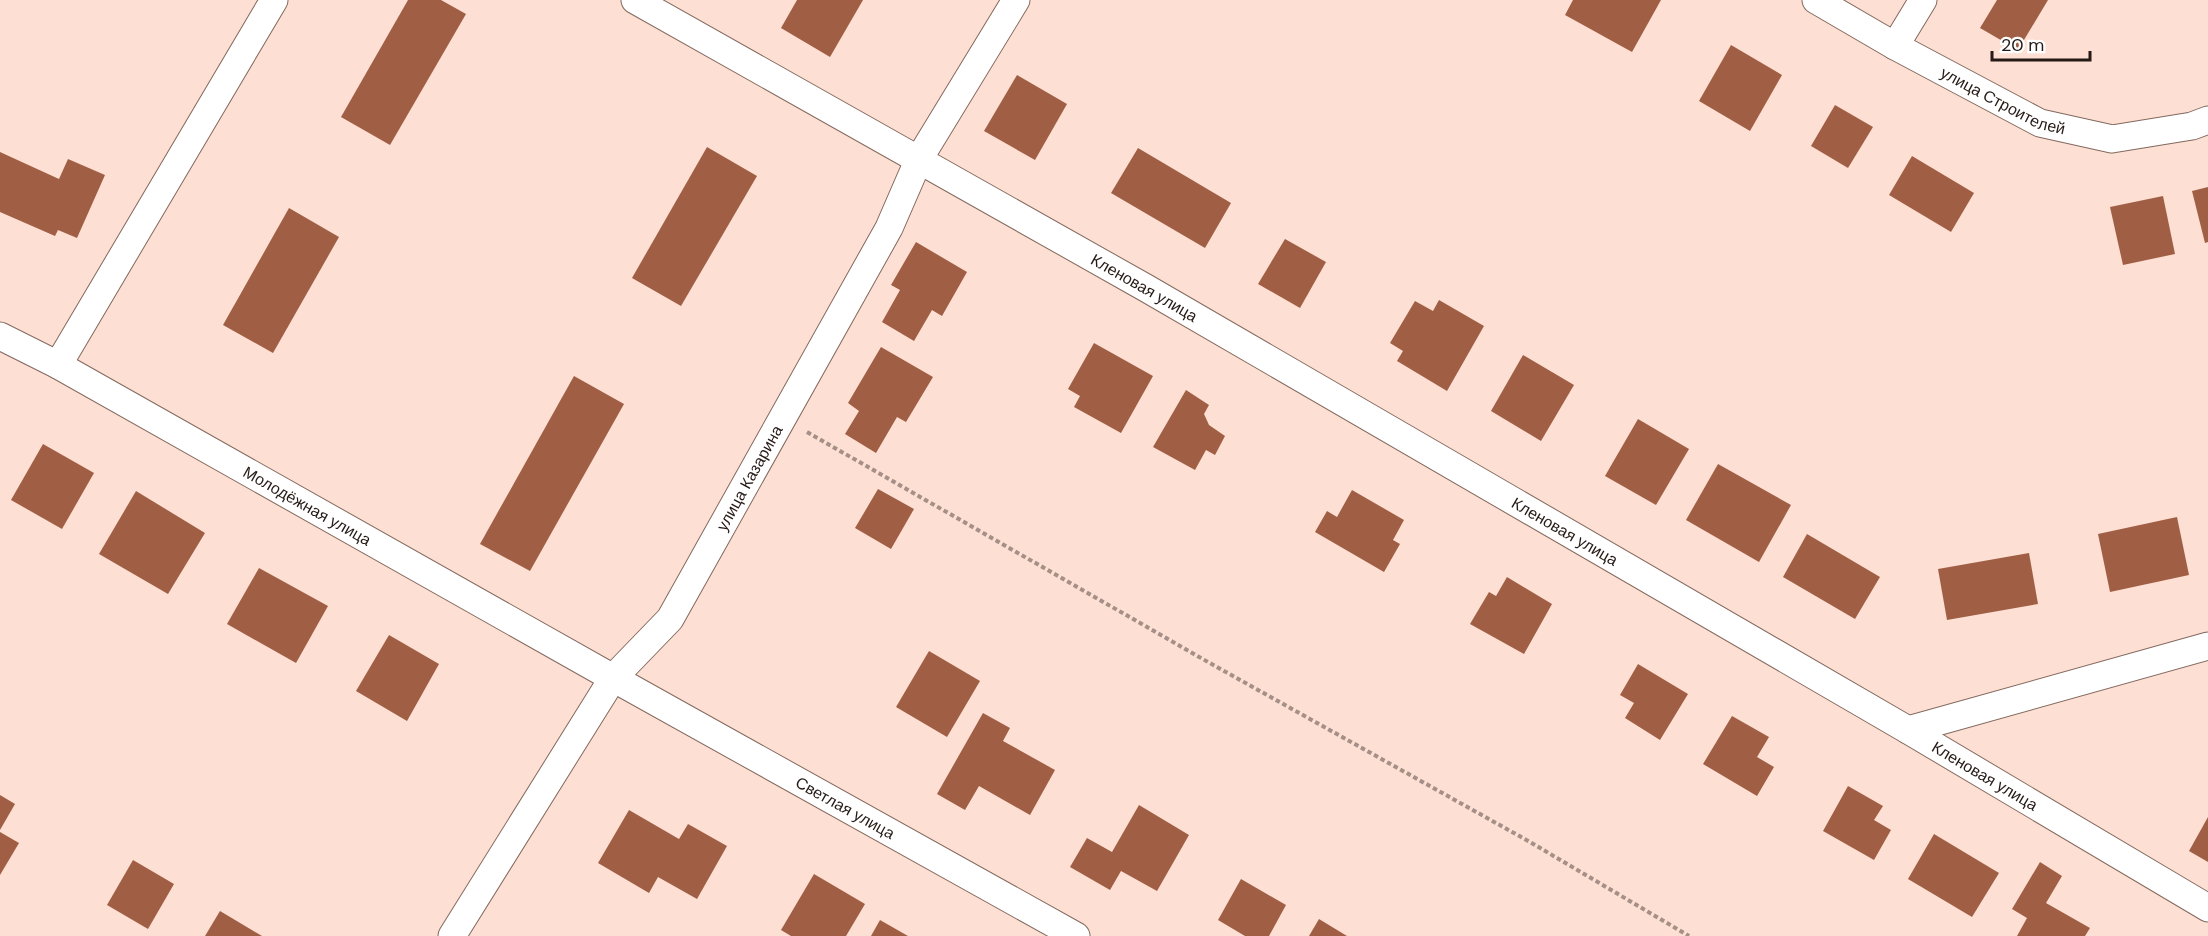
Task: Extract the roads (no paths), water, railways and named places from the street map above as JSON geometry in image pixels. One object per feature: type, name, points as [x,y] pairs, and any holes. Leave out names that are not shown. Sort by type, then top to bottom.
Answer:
[{"type":"street","points":[[58,365],[274,0]]},
{"type":"street","name":"Кленовая улица","points":[[635,0],[1146,288],[1908,730],[2208,908]]},
{"type":"street","name":"улица Казарина","points":[[452,936],[613,678],[670,619],[889,228],[919,159],[1016,0]]},
{"type":"street","name":"улица Строителей","points":[[1816,0],[1895,46],[2040,123],[2112,139],[2192,126],[2208,120]]},
{"type":"street","points":[[1895,46],[1923,0]]},
{"type":"street","name":"Молодёжная улица","points":[[0,336],[58,365],[613,678]]},
{"type":"street","points":[[1908,730],[2208,646]]},
{"type":"street","name":"Светлая улица","points":[[613,678],[1076,936]]}]
